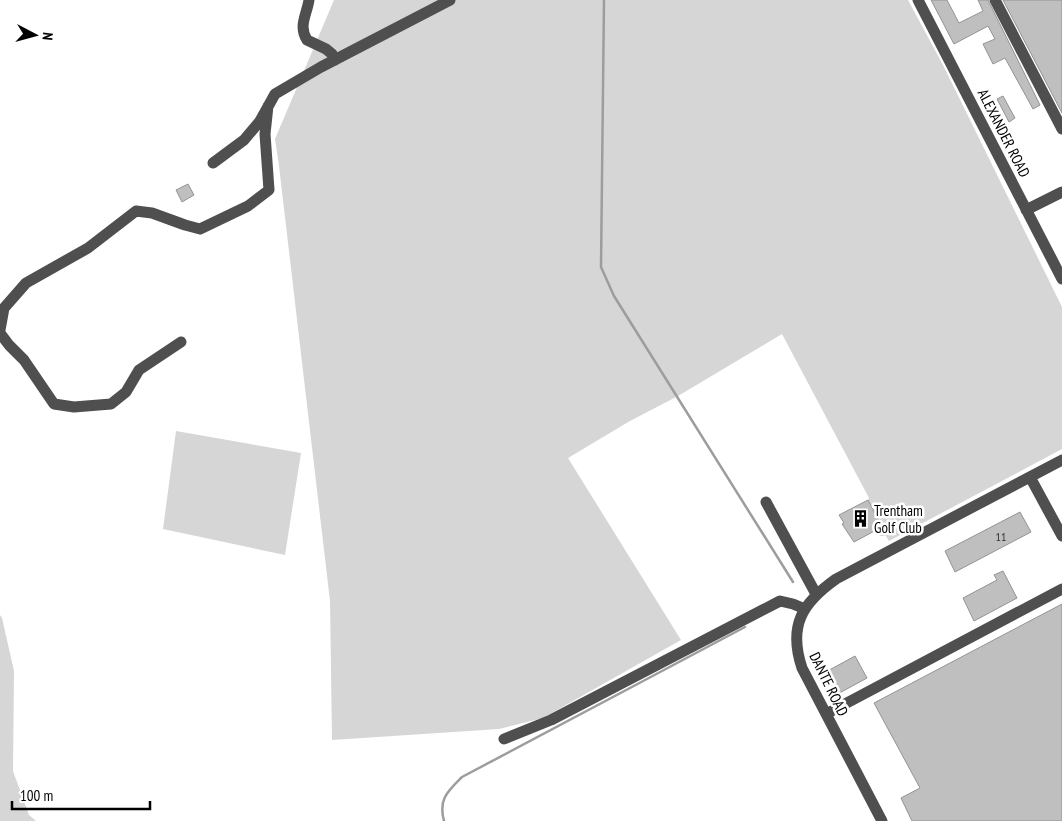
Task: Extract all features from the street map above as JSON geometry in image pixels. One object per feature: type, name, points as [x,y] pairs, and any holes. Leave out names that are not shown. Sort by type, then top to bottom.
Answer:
[{"type":"street","points":[[308,0],[302,25],[305,36],[307,40],[332,54],[335,60]]},
{"type":"street","points":[[213,162],[244,140],[260,121],[275,94],[335,60],[450,0]]},
{"type":"street","name":"ALEXANDER ROAD","points":[[918,0],[1062,279]]},
{"type":"street","points":[[995,0],[1062,129]]},
{"type":"street","points":[[181,342],[139,370],[126,392],[111,404],[74,407],[54,404],[24,360],[8,345],[0,331],[4,308],[26,283],[88,248],[136,211],[152,212],[185,226],[200,229],[248,206],[269,190],[265,134],[268,106]]},
{"type":"street","points":[[1026,210],[1062,192]]},
{"type":"street","name":"DANTE ROAD","points":[[882,821],[805,675],[797,653],[798,627],[805,609],[816,594],[836,579],[1062,460]]},
{"type":"street","points":[[1030,477],[1062,536]]},
{"type":"street","points":[[766,502],[816,594]]},
{"type":"street","points":[[826,714],[1062,589]]},
{"type":"street","points":[[504,739],[551,720],[780,601],[805,609]]},
{"type":"shaded area","points":[[334,0],[908,0],[943,65],[1062,307],[1062,449],[889,541],[886,536],[880,536],[877,530],[882,527],[868,500],[869,498],[782,334],[678,396],[630,421],[568,458],[681,640],[543,718],[499,729],[332,740],[330,601],[275,139]]},
{"type":"shaded area","points":[[176,431],[301,453],[285,555],[163,529]]},
{"type":"shaded area","points":[[0,615],[14,671],[13,771],[29,815],[36,821],[0,821]]},
{"type":"building","points":[[931,0],[947,0],[959,23],[983,11],[978,0],[988,0],[1040,105],[1033,109],[1005,58],[993,64],[983,44],[995,39],[988,26],[954,44]]},
{"type":"building","points":[[1003,0],[1062,0],[1062,113]]},
{"type":"building","points":[[1003,96],[1015,118],[1009,122],[997,99]]},
{"type":"building","points":[[188,184],[194,195],[182,202],[176,190]]},
{"type":"building","name":"Trentham Golf Club","points":[[868,500],[882,527],[854,542],[842,524],[844,523],[839,515]]},
{"type":"building","points":[[1020,512],[1031,532],[955,572],[945,551]]},
{"type":"building","points":[[1003,571],[1017,598],[974,621],[963,598],[997,580],[994,575]]},
{"type":"building","points":[[1062,604],[1062,821],[912,821],[901,798],[920,788],[874,703]]},
{"type":"building","points":[[855,656],[867,678],[834,696],[822,674]]},
{"type":"waterway","points":[[604,0],[601,267],[614,296],[793,582]]},
{"type":"waterway","points":[[444,821],[442,807],[445,796],[462,777],[745,627]]},
{"type":"place","name":"Trentham Golf Club","points":[[860,519]]}]
